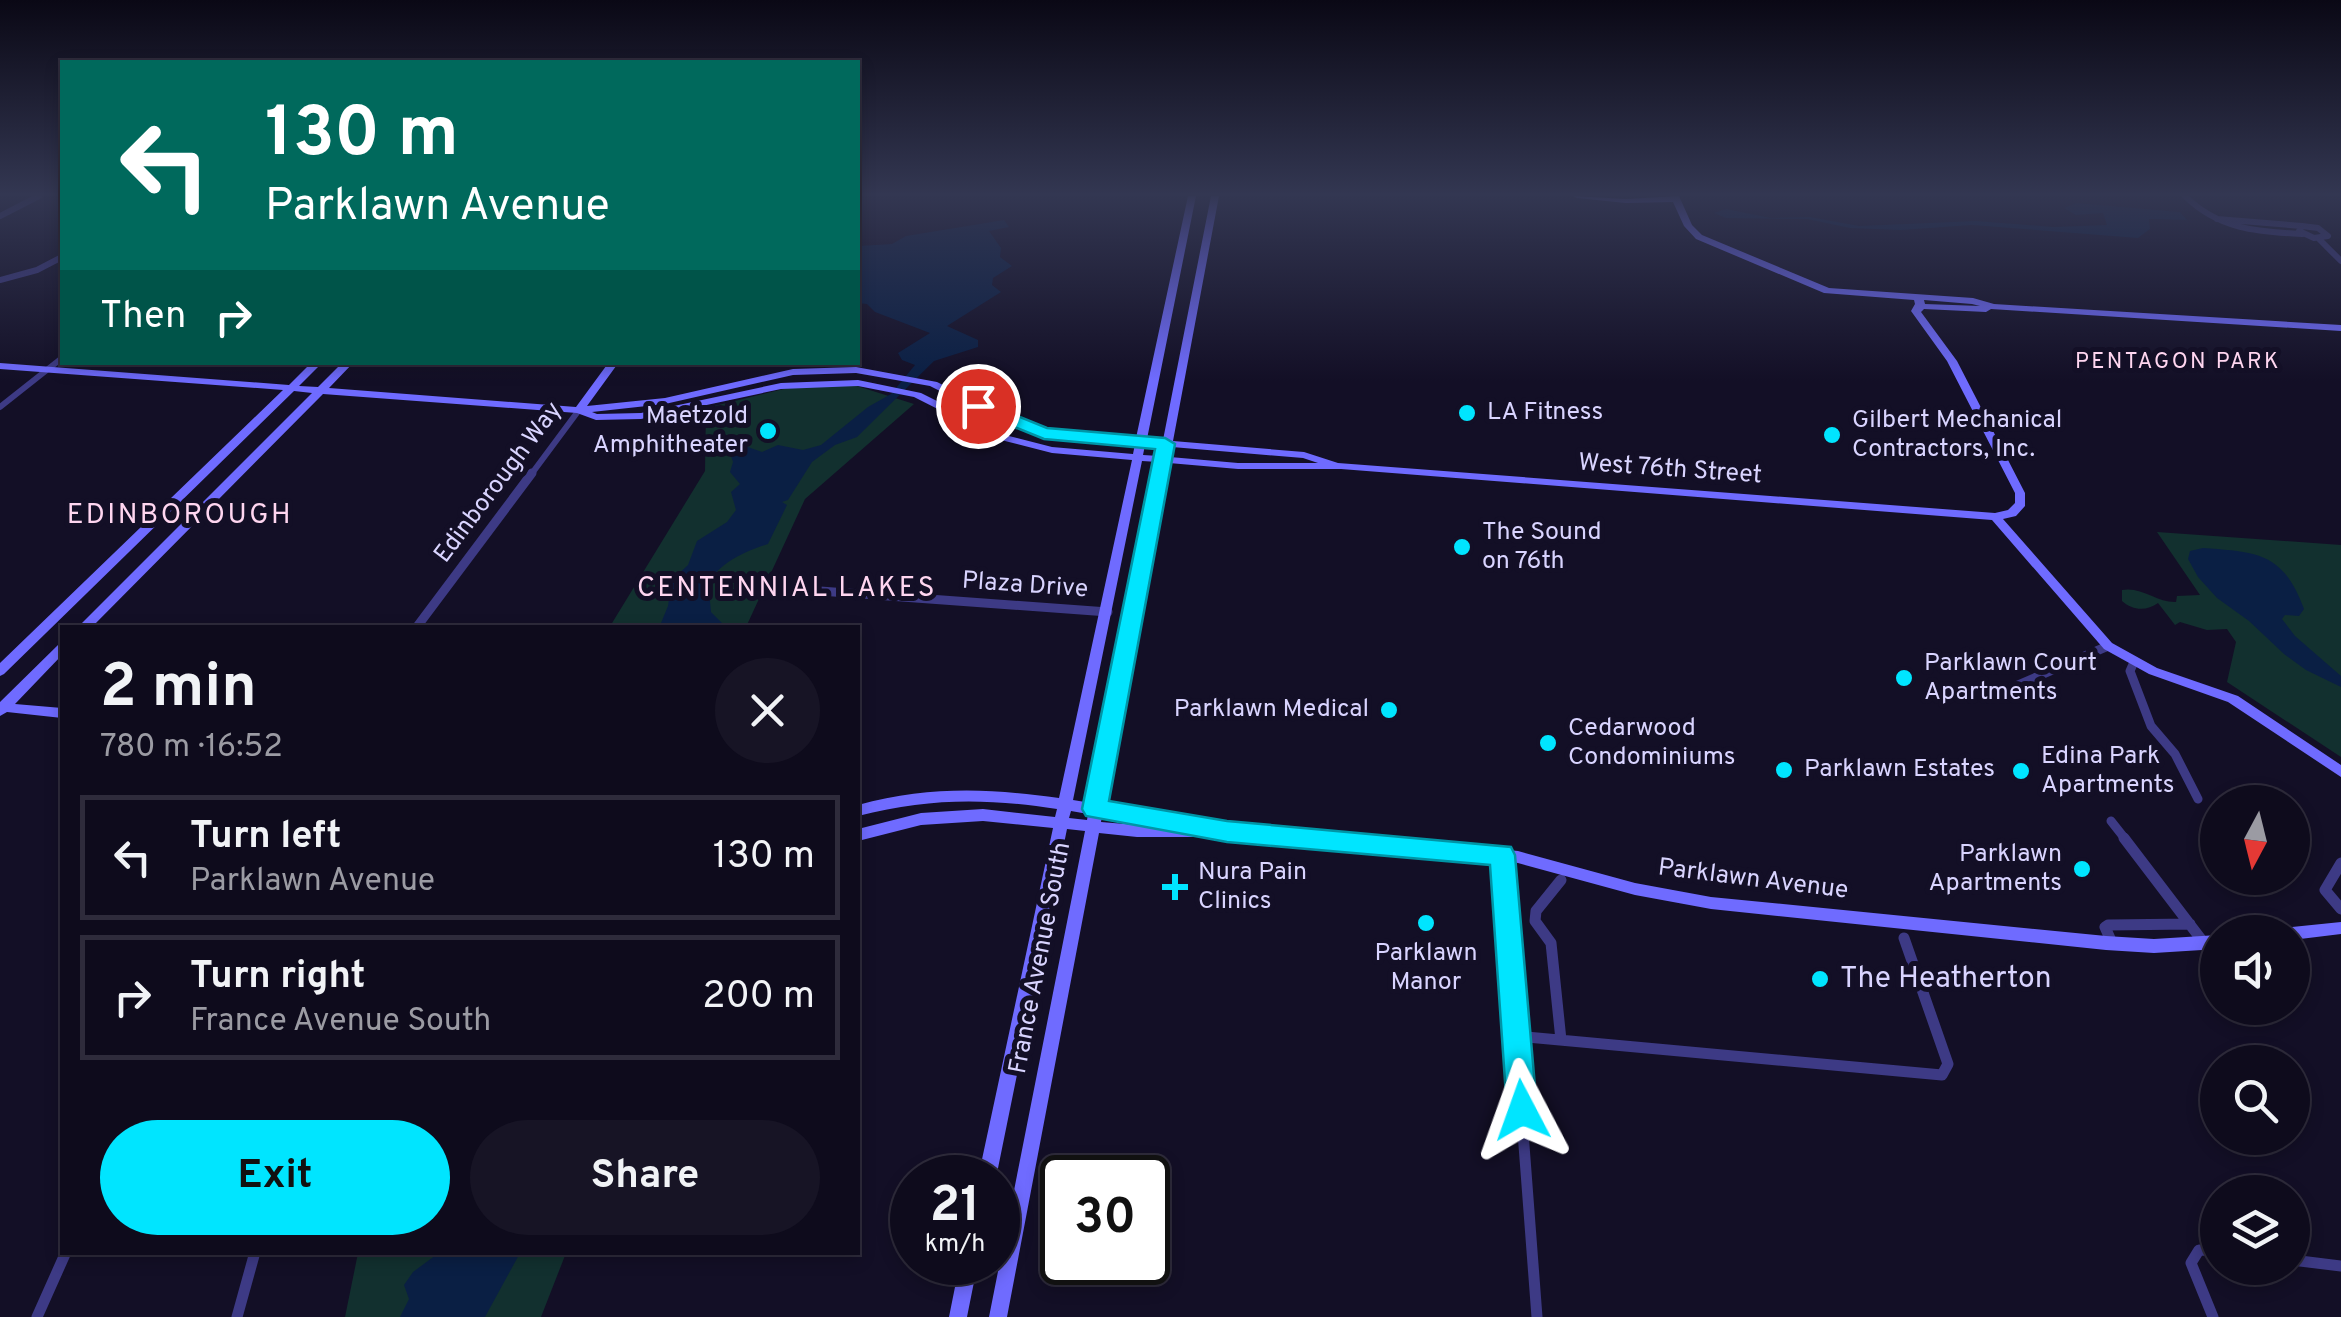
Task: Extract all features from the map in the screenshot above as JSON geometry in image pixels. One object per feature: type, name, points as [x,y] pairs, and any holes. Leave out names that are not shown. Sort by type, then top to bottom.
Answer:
[{"type":"street","name":"France Avenue South","points":[[992,1155],[1180,257]]},
{"type":"street","name":"France Avenue South","points":[[998,1317],[1204,257]]},
{"type":"street","points":[[1732,257],[1807,291],[1842,300],[1920,302]]},
{"type":"street","points":[[1743,257],[1827,291],[1980,310],[1993,307],[2341,328]]},
{"type":"street","points":[[0,280],[60,258]]},
{"type":"street","points":[[1920,302],[1916,311],[1923,325],[1933,330],[2020,493],[2021,504],[2012,513],[1995,517],[2108,646],[2134,662],[2233,700],[2288,733],[2341,772]]},
{"type":"street","points":[[0,407],[60,360]]},
{"type":"street","points":[[0,671],[315,365]]},
{"type":"street","points":[[86,625],[346,365]]},
{"type":"street","name":"Edinborough Way","points":[[418,625],[612,365]]},
{"type":"street","name":"West 76th Street","points":[[0,366],[579,410],[665,401],[793,372],[839,370],[896,375],[938,386],[1029,429],[1304,454],[1341,466]]},
{"type":"street","name":"West 76th Street","points":[[579,410],[596,417],[641,416],[781,386],[824,382],[887,387],[926,398],[1010,441],[1061,451],[1302,468],[1341,466],[1995,517]]},
{"type":"street","name":"Plaza Drive","points":[[820,591],[1108,612]]},
{"type":"street","points":[[1995,695],[2108,646]]},
{"type":"street","points":[[1,708],[60,650]]},
{"type":"street","points":[[2134,662],[2130,670],[2137,697],[2198,799]]},
{"type":"street","points":[[1,708],[60,713]]},
{"type":"street","name":"Parklawn Avenue","points":[[860,810],[911,797],[956,792],[1066,804],[1093,818]]},
{"type":"street","name":"Parklawn Avenue","points":[[860,834],[920,819],[955,816],[1062,824],[1093,818],[1502,855],[1673,897],[2112,944],[2200,944]]},
{"type":"street","points":[[2110,821],[2200,933]]},
{"type":"street","points":[[1502,855],[1537,1317]]},
{"type":"street","points":[[2341,863],[2325,890],[2341,910]]},
{"type":"street","points":[[1561,1040],[1550,944],[1535,921],[1536,911],[1562,880]]},
{"type":"street","points":[[2112,944],[2105,928],[2108,925],[2190,924]]},
{"type":"street","points":[[2310,932],[2341,928]]},
{"type":"street","points":[[1516,1036],[1942,1075],[1948,1064],[1904,938]]},
{"type":"street","points":[[2200,1250],[2193,1254],[2196,1273],[2213,1317]]},
{"type":"street","points":[[38,1317],[65,1255]]},
{"type":"street","points":[[237,1317],[254,1255]]},
{"type":"street","points":[[2310,1262],[2341,1266]]},
{"type":"street","points":[[958,1317],[964,1285]]},
{"type":"green space","points":[[796,386],[857,386],[914,404],[805,499],[747,625],[611,625],[705,471],[706,408]]},
{"type":"green space","points":[[2157,532],[2341,545],[2341,757],[2227,682],[2236,642],[2227,629],[2207,630],[2180,622],[2175,625],[2158,603],[2140,609],[2122,601],[2122,590],[2129,589],[2169,602],[2176,602],[2177,596],[2200,595]]},
{"type":"green space","points":[[358,1255],[565,1255],[541,1317],[345,1317]]},
{"type":"water","name":"CENTENNIAL LAKES","points":[[860,257],[1001,257],[1012,266],[993,278],[992,285],[1001,292],[947,326],[978,340],[978,347],[934,361],[857,437],[835,445],[812,462],[788,500],[782,502],[787,505],[768,544],[730,561],[714,574],[704,591],[709,591],[711,612],[724,625],[660,625],[672,580],[688,565],[697,541],[727,522],[736,510],[731,492],[740,484],[730,472],[730,453],[745,446],[762,452],[778,445],[803,450],[821,445],[868,407],[891,394],[915,365],[902,360],[898,353],[930,333],[875,312],[860,303]]},
{"type":"water","points":[[2203,548],[2253,554],[2287,576],[2304,609],[2299,616],[2285,615],[2282,619],[2295,636],[2341,676],[2341,687],[2306,670],[2217,598],[2188,559],[2190,551]]},
{"type":"water","points":[[436,1255],[519,1255],[485,1317],[400,1317],[409,1299],[404,1285],[413,1272]]},
{"type":"place","name":"LA Fitness","points":[[1467,413]]},
{"type":"place","name":"Maetzold Amphitheater","points":[[768,431]]},
{"type":"place","name":"Gilbert Mechanical Contractors, Inc.","points":[[1832,435]]},
{"type":"place","name":"The Sound on 76th","points":[[1462,547]]},
{"type":"place","name":"Parklawn Court Apartments","points":[[1904,678]]},
{"type":"place","name":"Parklawn Medical","points":[[1389,710]]},
{"type":"place","name":"Cedarwood Condominiums","points":[[1548,743]]},
{"type":"place","name":"Parklawn Estates","points":[[1784,770]]},
{"type":"place","name":"Edina Park Apartments","points":[[2021,771]]},
{"type":"place","name":"Parklawn Apartments","points":[[2082,869]]},
{"type":"place","name":"Nura Pain Clinics","points":[[1175,887]]},
{"type":"place","name":"Parklawn Manor","points":[[1426,923]]},
{"type":"place","name":"The Heatherton","points":[[1820,979]]},
{"type":"district","name":"PENTAGON PARK","points":[[2178,362]]},
{"type":"district","name":"EDINBOROUGH","points":[[180,516]]},
{"type":"district","name":"CENTENNIAL LAKES","points":[[787,589]]},
{"type":"route","points":[[978,406],[1044,433],[1165,444],[1095,809],[1227,832],[1502,855],[1522,1110]]}]
